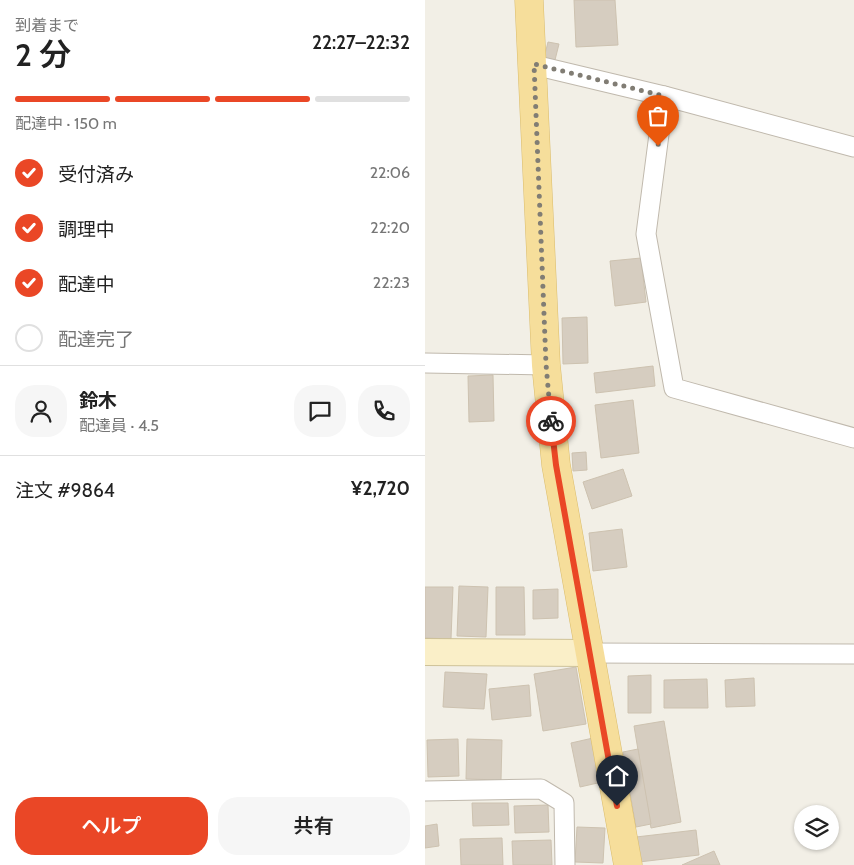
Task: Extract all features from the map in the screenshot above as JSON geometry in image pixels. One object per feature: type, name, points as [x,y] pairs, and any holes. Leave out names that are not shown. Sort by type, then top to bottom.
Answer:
[{"type":"main road","points":[[529,0],[534,64],[546,364],[556,465],[628,865]]},
{"type":"street","points":[[534,64],[664,96],[854,147]]},
{"type":"street","points":[[664,96],[646,234],[674,388],[854,438]]},
{"type":"street","points":[[425,364],[546,364]]},
{"type":"street","points":[[425,652],[854,654]]},
{"type":"street","points":[[425,791],[541,790],[564,802],[565,865]]},
{"type":"building","points":[[574,0],[615,0],[618,45],[576,47]]},
{"type":"building","points":[[548,42],[559,44],[555,60],[544,58]]},
{"type":"building","points":[[641,258],[646,302],[615,306],[610,261]]},
{"type":"building","points":[[587,317],[588,363],[563,364],[562,318]]},
{"type":"building","points":[[653,366],[655,386],[596,393],[594,373]]},
{"type":"building","points":[[493,375],[494,421],[469,422],[468,376]]},
{"type":"building","points":[[633,400],[639,453],[601,458],[595,405]]},
{"type":"building","points":[[586,452],[587,470],[573,471],[572,453]]},
{"type":"building","points":[[623,469],[632,496],[592,509],[583,482]]},
{"type":"building","points":[[622,529],[627,567],[593,571],[589,533]]},
{"type":"building","points":[[459,586],[488,587],[486,637],[457,636]]},
{"type":"building","points":[[425,587],[453,587],[451,639],[425,638]]},
{"type":"building","points":[[496,587],[524,587],[525,635],[496,635]]},
{"type":"building","points":[[558,589],[558,618],[533,619],[533,590]]},
{"type":"building","points":[[576,667],[586,724],[543,731],[534,674]]},
{"type":"building","points":[[445,672],[487,674],[484,709],[443,707]]},
{"type":"building","points":[[651,675],[651,713],[628,713],[628,676]]},
{"type":"building","points":[[754,678],[755,706],[726,707],[725,680]]},
{"type":"building","points":[[707,679],[708,708],[664,708],[664,680]]},
{"type":"building","points":[[529,685],[531,716],[492,720],[489,689]]},
{"type":"building","points":[[664,721],[681,822],[651,828],[634,726]]},
{"type":"building","points":[[593,738],[602,782],[580,787],[571,743]]},
{"type":"building","points":[[458,739],[459,776],[428,777],[427,740]]},
{"type":"building","points":[[467,739],[502,740],[501,780],[466,779]]},
{"type":"building","points":[[638,749],[651,824],[636,827],[623,752]]},
{"type":"building","points":[[472,803],[508,803],[509,825],[473,826]]},
{"type":"building","points":[[548,805],[549,832],[515,833],[514,806]]},
{"type":"building","points":[[437,824],[439,846],[425,848],[425,826]]},
{"type":"building","points":[[577,827],[605,828],[603,863],[575,862]]},
{"type":"building","points":[[696,830],[699,855],[639,862],[636,837]]},
{"type":"building","points":[[502,838],[503,865],[461,865],[460,839]]},
{"type":"building","points":[[551,840],[552,865],[513,865],[512,841]]},
{"type":"building","points":[[714,851],[720,865],[682,865]]},
{"type":"way so far","points":[[551,421],[546,364],[534,64],[664,96],[658,146]]},
{"type":"route","points":[[551,421],[556,465],[617,806]]}]
